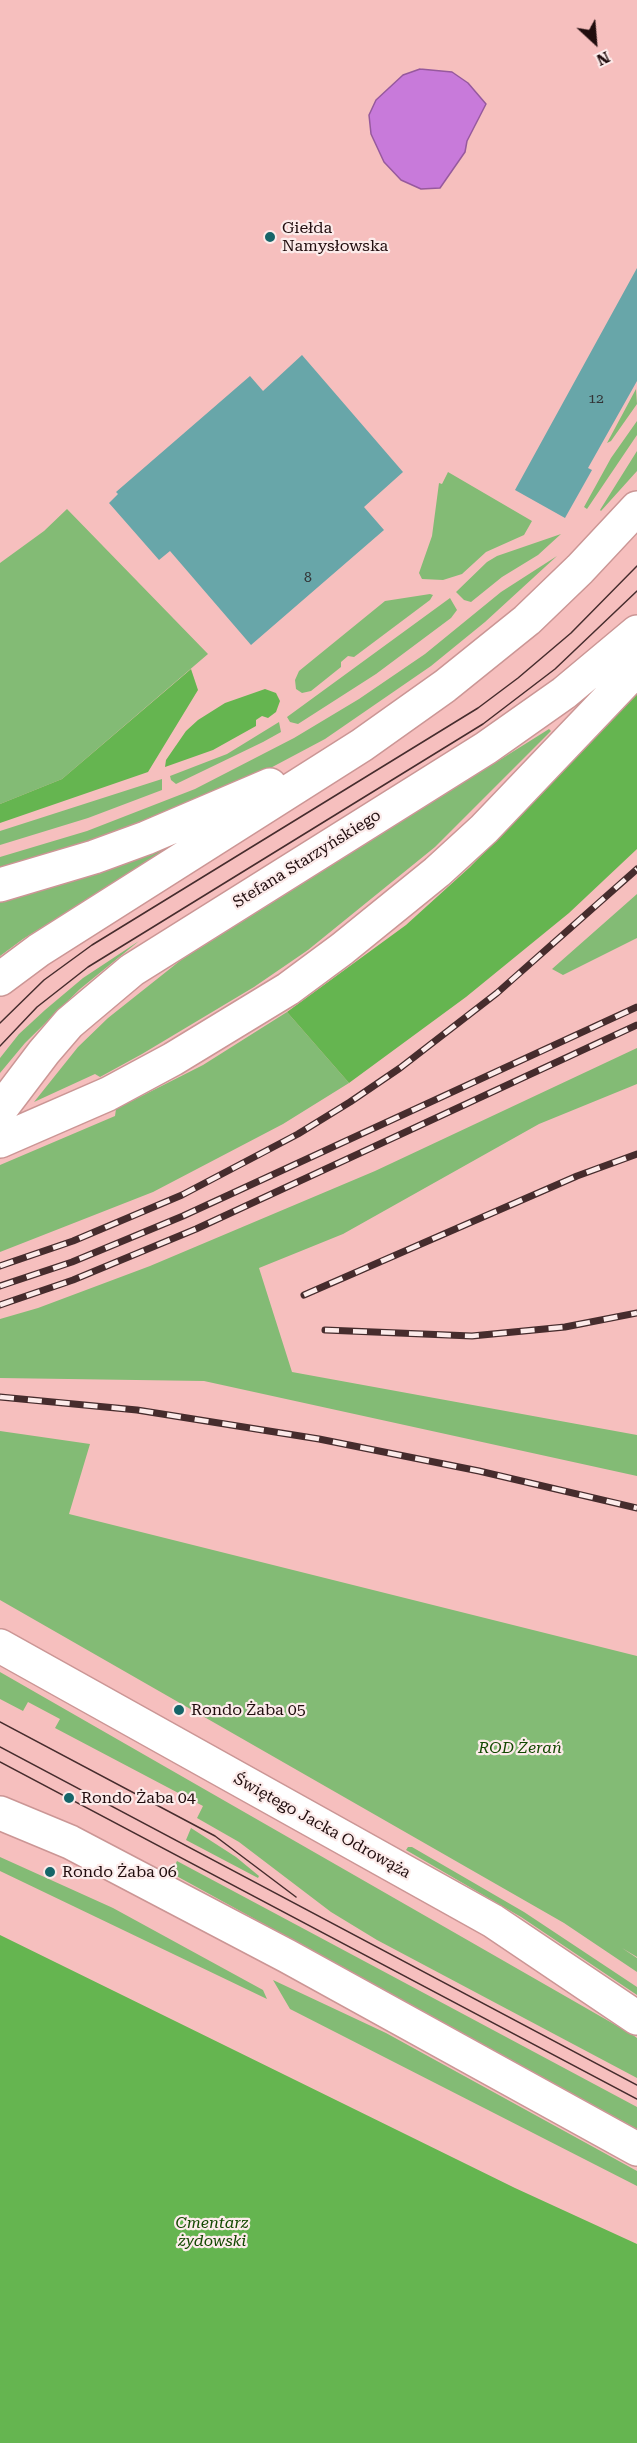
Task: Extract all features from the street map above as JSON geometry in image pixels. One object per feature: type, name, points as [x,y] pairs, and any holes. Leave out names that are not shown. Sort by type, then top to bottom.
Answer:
[{"type":"main road","points":[[0,979],[39,950],[362,745],[445,686],[527,620],[580,569],[637,508]]},
{"type":"main road","name":"Stefana Starzyńskiego","points":[[0,1110],[69,1023],[132,970],[494,742],[564,693],[637,632]]},
{"type":"main road","points":[[0,1142],[108,1094],[173,1059],[288,989],[391,911],[492,821],[637,669]]},
{"type":"main road","points":[[0,885],[94,858],[146,838],[362,745]]},
{"type":"main road","name":"Świętego Jacka Odrowąża","points":[[0,1646],[493,1921],[637,2018]]},
{"type":"main road","points":[[0,1813],[70,1842],[288,1956],[637,2150]]},
{"type":"green space","points":[[636,389],[637,404],[611,441],[607,443]]},
{"type":"green space","points":[[637,421],[637,435],[587,509],[584,507],[611,458]]},
{"type":"green space","points":[[637,451],[637,471],[601,511],[600,510]]},
{"type":"green space","points":[[448,472],[532,521],[524,535],[486,552],[462,574],[443,580],[422,579],[419,573],[432,536],[439,483],[442,484]]},
{"type":"green space","points":[[67,509],[208,654],[62,779],[0,804],[0,563],[44,531]]},
{"type":"green space","points":[[561,534],[538,555],[502,577],[471,602],[464,600],[456,592],[487,562],[497,556]]},
{"type":"green space","points":[[557,556],[485,622],[431,666],[325,739],[214,798],[0,874],[0,857],[87,831],[195,789],[294,738],[359,699],[425,654],[501,592]]},
{"type":"green space","points":[[433,595],[430,600],[354,657],[348,656],[341,662],[341,667],[311,691],[302,693],[296,689],[295,680],[299,671],[385,601]]},
{"type":"green space","points":[[450,598],[457,610],[451,618],[376,674],[298,724],[290,722],[287,717]]},
{"type":"green space","points":[[191,669],[198,690],[148,772],[0,823],[0,804],[62,779]]},
{"type":"green space","points":[[637,687],[637,849],[569,913],[466,997],[349,1083],[287,1012],[406,925],[470,867],[534,802]]},
{"type":"green space","points":[[265,689],[276,693],[280,701],[276,712],[268,718],[262,716],[256,720],[256,726],[213,750],[165,767],[166,760],[186,731],[198,720],[225,703]]},
{"type":"green space","points":[[279,722],[281,732],[263,742],[176,784],[171,780],[170,776],[227,754]]},
{"type":"green space","points":[[549,729],[551,731],[435,847],[308,950],[254,987],[142,1054],[100,1077],[95,1074],[34,1102],[78,1047],[108,1018],[181,960]]},
{"type":"green space","points":[[162,779],[162,790],[88,818],[0,845],[0,831]]},
{"type":"green space","points":[[182,841],[23,939],[0,956],[0,900]]},
{"type":"green space","points":[[637,894],[637,938],[563,975],[552,969]]},
{"type":"green space","points":[[139,941],[80,989],[25,1043],[0,1073],[0,1058],[19,1034],[83,978]]},
{"type":"green space","points":[[287,1012],[349,1083],[283,1124],[153,1192],[0,1252],[0,1165],[115,1116],[116,1109],[203,1065]]},
{"type":"green space","points":[[637,1048],[637,1084],[539,1124],[343,1234],[259,1268],[292,1372],[637,1435],[637,1476],[204,1381],[0,1378],[0,1319],[38,1308],[150,1266],[375,1171]]},
{"type":"green space","name":"ROD Żerań","points":[[0,1431],[90,1444],[69,1514],[637,1656],[637,1957],[622,1948],[637,1958],[637,1972],[564,1923],[0,1600]]},
{"type":"green space","points":[[0,1672],[633,2035],[637,2038],[637,2078],[377,1940],[331,1912],[239,1842],[197,1818],[203,1806],[55,1728],[60,1719],[28,1702],[23,1711],[0,1699]]},
{"type":"green space","points":[[191,1828],[236,1857],[259,1876],[258,1878],[186,1840]]},
{"type":"green space","points":[[412,1847],[524,1912],[637,1987],[637,1995],[521,1917],[406,1850]]},
{"type":"green space","points":[[0,1857],[113,1908],[263,1990],[267,1999],[0,1871]]},
{"type":"green space","points":[[177,1861],[637,2107],[637,2129],[171,1873]]},
{"type":"green space","name":"Cmentarz żydowski","points":[[0,1935],[515,2188],[637,2244],[637,2443],[0,2443]]},
{"type":"green space","points":[[273,1980],[386,2033],[637,2171],[637,2186],[290,2009]]},
{"type":"shaded area","points":[[420,69],[452,72],[468,83],[486,104],[467,141],[465,152],[440,188],[421,189],[401,180],[384,162],[371,134],[369,115],[376,100],[403,75]]},
{"type":"building","points":[[637,268],[637,381],[588,468],[592,470],[565,518],[515,490]]},
{"type":"building","points":[[302,355],[403,472],[364,507],[384,530],[251,645],[170,551],[159,560],[109,503],[118,494],[116,492],[250,376],[263,391]]},
{"type":"tram line","points":[[0,1023],[44,980],[92,945],[478,708],[571,633],[637,566]]},
{"type":"tram line","points":[[0,1046],[37,1007],[88,967],[483,724],[555,669],[637,591]]},
{"type":"tram line","points":[[0,1722],[215,1836],[296,1897]]},
{"type":"tram line","points":[[0,1747],[637,2085]]},
{"type":"tram line","points":[[0,1762],[637,2099]]},
{"type":"railway","points":[[0,1266],[73,1241],[182,1195],[298,1134],[350,1102],[400,1068],[497,993],[637,869]]},
{"type":"railway","points":[[0,1286],[72,1262],[183,1216],[637,1007]]},
{"type":"railway","points":[[0,1305],[73,1280],[196,1229],[637,1025]]},
{"type":"railway","points":[[304,1295],[577,1176],[637,1154]]},
{"type":"railway","points":[[325,1330],[472,1336],[565,1327],[637,1313]]},
{"type":"railway","points":[[0,1397],[137,1410],[319,1439],[479,1471],[637,1508]]},
{"type":"place","name":"Giełda Namysłowska","points":[[270,237]]},
{"type":"place","name":"Rondo Żaba 05","points":[[179,1710]]},
{"type":"place","name":"Rondo Żaba 04","points":[[69,1798]]},
{"type":"place","name":"Rondo Żaba 06","points":[[50,1872]]}]
